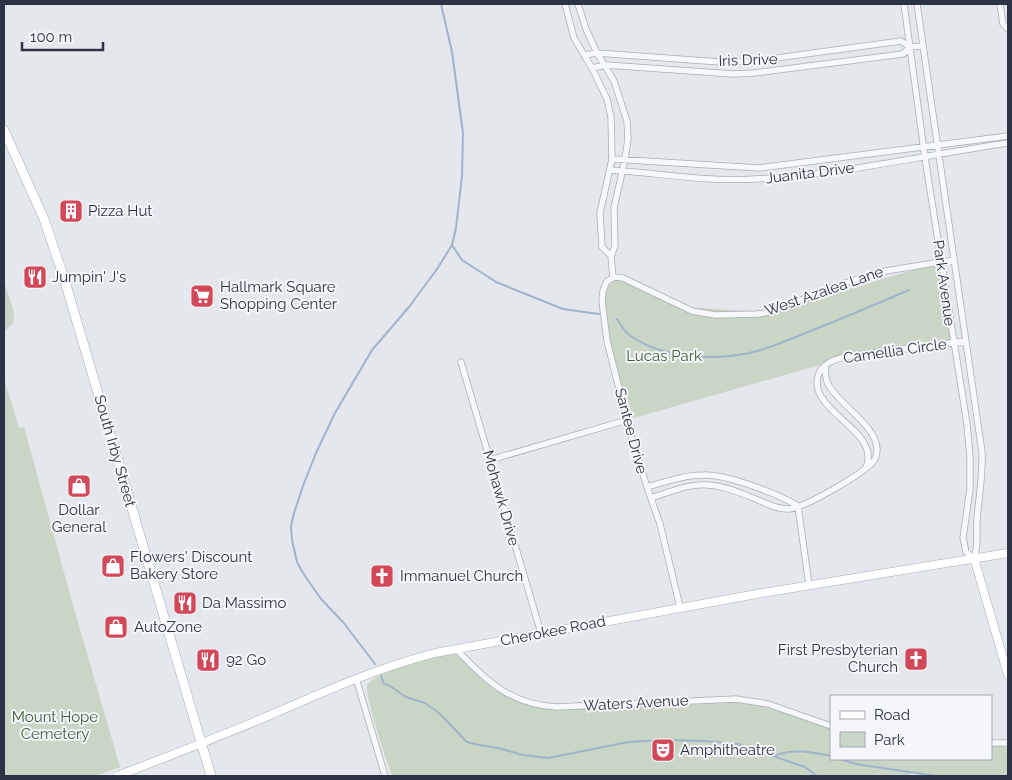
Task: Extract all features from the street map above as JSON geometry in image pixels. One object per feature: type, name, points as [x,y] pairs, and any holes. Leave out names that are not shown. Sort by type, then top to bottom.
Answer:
[{"type":"main road","name":"South Irby Street","points":[[4,130],[44,219],[64,278],[210,776]]},
{"type":"street","points":[[564,4],[574,38],[592,68],[607,99],[611,117],[612,158],[600,213],[602,248],[610,256]]},
{"type":"street","points":[[578,4],[586,29],[597,53],[614,81],[627,121],[628,139],[614,208],[615,246],[610,256],[613,278]]},
{"type":"street","name":"Park Avenue","points":[[904,4],[970,457],[970,489],[963,538],[966,552],[974,558],[1008,675]]},
{"type":"street","name":"Park Avenue","points":[[917,4],[982,452],[983,473],[977,520],[978,548],[974,558]]},
{"type":"street","points":[[1000,4],[1003,24],[1008,29]]},
{"type":"street","name":"Iris Drive","points":[[584,55],[597,53],[735,62],[773,60],[901,41],[910,47],[922,46]]},
{"type":"street","name":"Iris Drive","points":[[592,68],[606,65],[733,74],[754,73],[903,54],[910,47]]},
{"type":"street","name":"Juanita Drive","points":[[612,158],[759,168],[1008,136]]},
{"type":"street","name":"Juanita Drive","points":[[610,170],[710,179],[753,180],[925,158],[1008,143]]},
{"type":"street","name":"West Azalea Lane","points":[[613,278],[624,278],[692,311],[722,316],[770,312],[854,279],[890,269],[953,260]]},
{"type":"street","name":"Santee Drive","points":[[613,278],[607,281],[603,291],[604,326],[627,420],[660,524],[680,607]]},
{"type":"street","name":"Camellia Circle","points":[[866,468],[868,455],[862,439],[826,402],[819,391],[818,375],[826,365],[834,360],[850,356],[966,341]]},
{"type":"street","name":"Mohawk Drive","points":[[461,362],[541,633]]},
{"type":"street","name":"Camellia Circle","points":[[651,498],[687,486],[706,484],[732,489],[776,507],[790,509],[840,485],[866,468],[875,459],[878,448],[870,431],[830,388],[826,377],[826,365]]},
{"type":"street","points":[[490,460],[627,420]]},
{"type":"street","points":[[647,487],[691,476],[717,475],[786,499],[798,506],[809,585]]},
{"type":"street","name":"Cherokee Road","points":[[117,776],[356,678],[410,660],[456,649],[680,607],[1008,553]]},
{"type":"street","name":"Waters Avenue","points":[[456,649],[497,688],[531,704],[564,707],[736,699],[773,706],[830,726]]},
{"type":"street","points":[[356,678],[385,776]]},
{"type":"street","points":[[992,743],[1008,743]]},
{"type":"green space","name":"Lucas Park","points":[[941,262],[953,343],[830,362],[627,420],[607,341],[603,291],[618,277],[681,307],[770,312]]},
{"type":"green space","points":[[4,281],[14,312],[13,323],[4,332]]},
{"type":"green space","name":"Mount Hope Cemetery","points":[[4,378],[19,428],[24,427],[120,767],[96,776],[4,776]]},
{"type":"green space","points":[[457,652],[495,688],[516,700],[543,708],[744,701],[776,709],[830,728],[830,760],[992,760],[992,744],[1008,744],[1008,776],[937,776],[911,773],[910,776],[392,776],[372,715],[367,684],[387,671]]},
{"type":"waterway","points":[[375,664],[343,622],[321,599],[303,573],[297,562],[291,526],[303,486],[335,413],[372,350],[409,307],[452,245],[456,228],[462,176],[463,133],[452,52],[441,4]]},
{"type":"waterway","points":[[452,245],[462,260],[496,282],[563,309],[599,314]]},
{"type":"waterway","points":[[617,319],[628,334],[655,348],[687,356],[719,357],[756,351],[777,345],[909,290]]},
{"type":"waterway","points":[[381,676],[384,684],[406,697],[425,703],[439,713],[467,742],[479,745],[523,755],[548,758],[628,742],[663,740],[738,744],[805,767],[817,776]]},
{"type":"waterway","points":[[774,756],[795,751],[830,756]]},
{"type":"waterway","points":[[843,760],[856,764],[936,776]]},
{"type":"place","name":"Pizza Hut","points":[[71,211]]},
{"type":"place","name":"Jumpin' J's","points":[[35,277]]},
{"type":"place","name":"Hallmark Square Shopping Center","points":[[202,296]]},
{"type":"place","name":"Dollar General","points":[[79,486]]},
{"type":"place","name":"Flowers' Discount Bakery Store","points":[[113,566]]},
{"type":"place","name":"Immanuel Church","points":[[382,576]]},
{"type":"place","name":"Da Massimo","points":[[185,603]]},
{"type":"place","name":"AutoZone","points":[[116,627]]},
{"type":"place","name":"First Presbyterian Church","points":[[916,659]]},
{"type":"place","name":"92 Go","points":[[208,660]]},
{"type":"place","name":"Amphitheatre","points":[[663,750]]}]
